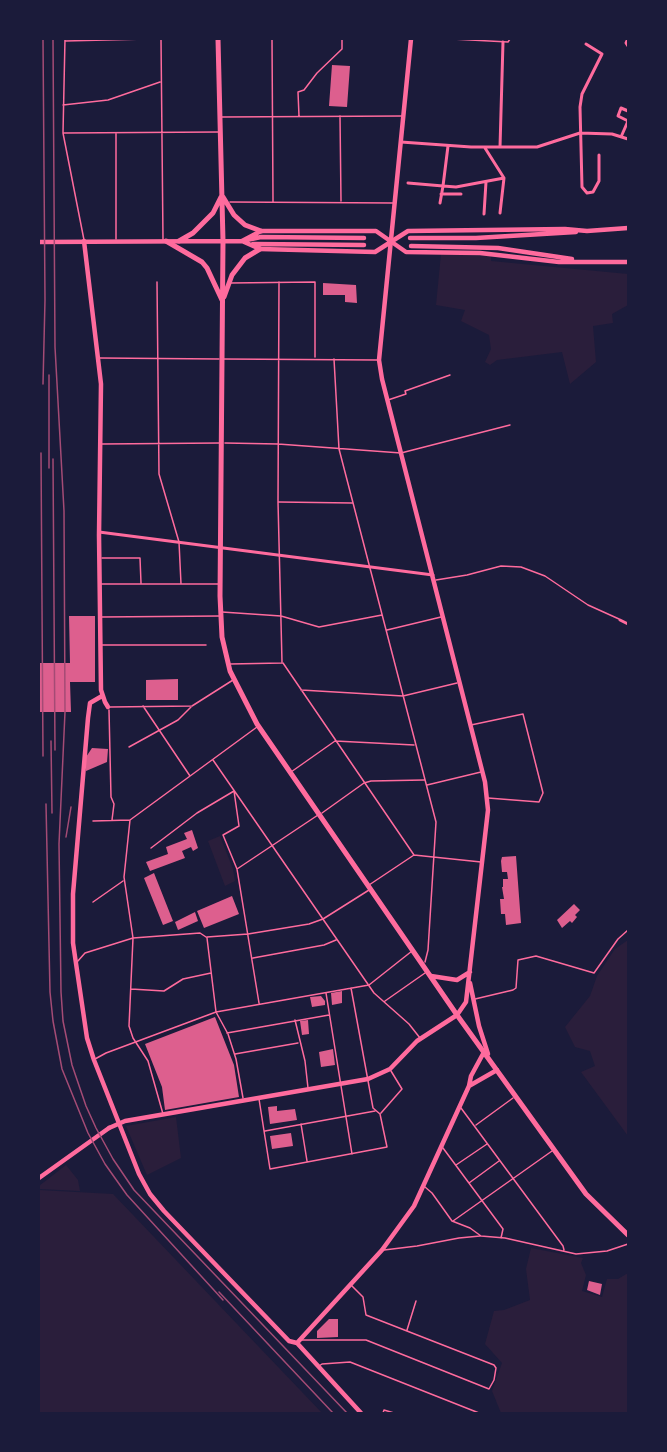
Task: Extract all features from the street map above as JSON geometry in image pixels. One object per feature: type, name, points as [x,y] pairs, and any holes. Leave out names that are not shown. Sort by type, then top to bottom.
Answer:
[{"type":"main road","points":[[219,39],[223,241],[220,584],[222,637],[234,680],[259,726],[457,1015],[586,1194],[628,1235]]},
{"type":"main road","points":[[222,195],[234,215],[244,225],[261,231]]},
{"type":"main road","points":[[179,241],[194,233],[213,213],[222,195]]},
{"type":"main road","points":[[164,241],[202,262],[222,302]]},
{"type":"main road","points":[[222,302],[232,275],[245,258],[260,249]]},
{"type":"street","points":[[39,1179],[119,1123],[368,1079],[390,1069],[420,1039],[457,1015],[466,1002],[483,862],[487,798],[471,725],[378,360],[411,39]]},
{"type":"street","points":[[628,39],[626,43],[628,46]]},
{"type":"street","points":[[500,147],[503,42]]},
{"type":"street","points":[[586,44],[602,54],[582,94],[579,120],[582,187],[587,193],[593,192],[599,181],[599,154]]},
{"type":"street","points":[[621,137],[628,121],[618,116],[621,108],[628,111]]},
{"type":"street","points":[[400,142],[448,146],[537,147],[580,133],[612,134],[628,140]]},
{"type":"street","points":[[440,203],[448,146]]},
{"type":"street","points":[[484,147],[504,178],[500,213]]},
{"type":"street","points":[[408,183],[456,187],[504,178]]},
{"type":"street","points":[[484,213],[486,182]]},
{"type":"street","points":[[441,194],[461,194]]},
{"type":"street","points":[[410,238],[476,238],[628,228]]},
{"type":"street","points":[[242,241],[260,249],[375,252],[408,231],[564,229],[587,231]]},
{"type":"street","points":[[242,241],[261,231],[376,231],[406,252],[480,253],[559,262],[628,262]]},
{"type":"street","points":[[39,242],[242,241],[261,237],[364,238]]},
{"type":"street","points":[[84,241],[101,384],[100,645],[102,696],[108,707]]},
{"type":"street","points":[[242,241],[260,245],[364,245]]},
{"type":"street","points":[[411,246],[498,248],[588,262]]},
{"type":"street","points":[[99,532],[369,566],[434,577]]},
{"type":"street","points":[[620,620],[628,624]]},
{"type":"street","points":[[102,696],[90,703],[73,894],[73,943],[87,1038],[94,1060],[144,1186],[164,1211],[289,1341],[298,1342],[361,1413]]},
{"type":"street","points":[[427,971],[458,980],[470,972]]},
{"type":"street","points":[[469,978],[489,1059]]},
{"type":"street","points":[[298,1342],[382,1250],[414,1206],[469,1086],[471,1076],[484,1052]]},
{"type":"street","points":[[469,1086],[497,1070]]},
{"type":"lane","points":[[84,241],[63,133],[64,40],[147,39]]},
{"type":"lane","points":[[161,39],[164,241]]},
{"type":"lane","points":[[272,39],[273,202]]},
{"type":"lane","points":[[299,116],[298,92],[304,90],[319,71],[342,49],[342,39]]},
{"type":"lane","points":[[452,39],[503,42],[508,42],[510,39]]},
{"type":"lane","points":[[63,105],[108,100],[161,81]]},
{"type":"lane","points":[[340,116],[340,202]]},
{"type":"lane","points":[[220,117],[403,116]]},
{"type":"lane","points":[[116,132],[116,240]]},
{"type":"lane","points":[[63,133],[220,132]]},
{"type":"lane","points":[[226,202],[394,203]]},
{"type":"lane","points":[[157,282],[159,474],[179,542],[181,584]]},
{"type":"lane","points":[[279,282],[278,502],[282,663],[414,855]]},
{"type":"lane","points":[[229,284],[315,282],[315,359]]},
{"type":"lane","points":[[98,358],[378,360]]},
{"type":"lane","points":[[334,359],[339,449],[436,822],[427,971],[384,1002]]},
{"type":"lane","points":[[387,400],[450,375]]},
{"type":"lane","points":[[101,444],[278,444],[401,453],[510,425]]},
{"type":"lane","points":[[278,502],[353,503]]},
{"type":"lane","points":[[99,558],[140,558],[141,584]]},
{"type":"lane","points":[[434,577],[467,575],[501,566],[521,567],[545,576],[588,605],[620,620]]},
{"type":"lane","points":[[100,584],[220,584]]},
{"type":"lane","points":[[100,617],[221,614],[281,616],[319,627],[382,615]]},
{"type":"lane","points":[[386,631],[443,617]]},
{"type":"lane","points":[[100,645],[206,645]]},
{"type":"lane","points":[[229,664],[282,663]]},
{"type":"lane","points":[[129,747],[178,720],[192,706],[234,680]]},
{"type":"lane","points":[[301,690],[403,696],[460,682]]},
{"type":"lane","points":[[143,706],[191,777]]},
{"type":"lane","points":[[112,820],[114,804],[111,797],[108,707],[192,706]]},
{"type":"lane","points":[[471,725],[523,714],[543,792],[538,802],[487,798]]},
{"type":"lane","points":[[93,821],[130,820],[259,726]]},
{"type":"lane","points":[[290,772],[335,741],[416,745]]},
{"type":"lane","points":[[213,760],[369,985],[409,1024],[420,1039]]},
{"type":"lane","points":[[426,785],[482,772]]},
{"type":"lane","points":[[237,869],[364,783],[425,780]]},
{"type":"lane","points":[[151,848],[234,791]]},
{"type":"lane","points":[[234,791],[239,826],[223,835],[237,869],[259,1004]]},
{"type":"lane","points":[[130,820],[124,880],[133,938],[129,1026],[148,1061],[163,1114]]},
{"type":"lane","points":[[76,962],[85,953],[133,938],[200,933],[207,937],[248,934],[309,924],[323,919],[414,855],[483,862]]},
{"type":"lane","points":[[93,902],[124,880]]},
{"type":"lane","points":[[473,1000],[516,988],[518,960],[536,956],[594,974],[618,939],[628,930]]},
{"type":"lane","points":[[207,937],[216,1012],[227,1033],[234,1054],[244,1100]]},
{"type":"lane","points":[[252,958],[324,945],[337,940]]},
{"type":"lane","points":[[94,1060],[106,1053],[216,1012],[369,985],[413,950]]},
{"type":"lane","points":[[130,989],[164,992],[183,979],[211,973]]},
{"type":"lane","points":[[258,1098],[270,1169],[387,1147],[380,1114],[373,1108],[351,988]]},
{"type":"lane","points":[[326,993],[352,1154]]},
{"type":"lane","points":[[227,1033],[330,1015]]},
{"type":"lane","points":[[295,1020],[305,1062],[308,1089]]},
{"type":"lane","points":[[234,1054],[300,1043]]},
{"type":"lane","points":[[380,1114],[402,1089],[390,1069]]},
{"type":"lane","points":[[474,1126],[516,1096]]},
{"type":"lane","points":[[460,1106],[564,1251]]},
{"type":"lane","points":[[264,1131],[377,1111]]},
{"type":"lane","points":[[301,1124],[307,1162]]},
{"type":"lane","points":[[456,1166],[487,1143]]},
{"type":"lane","points":[[441,1146],[503,1229],[501,1238]]},
{"type":"lane","points":[[452,1221],[554,1149]]},
{"type":"lane","points":[[468,1183],[500,1160]]},
{"type":"lane","points":[[423,1186],[432,1193],[452,1221],[470,1228],[481,1236]]},
{"type":"lane","points":[[382,1250],[481,1236],[588,1254],[628,1244]]},
{"type":"lane","points":[[298,1342],[366,1340],[489,1389],[494,1380],[496,1368],[494,1365],[366,1315],[363,1297],[351,1285]]},
{"type":"lane","points":[[407,1330],[416,1301]]},
{"type":"lane","points":[[319,1367],[322,1364],[350,1362],[479,1413]]},
{"type":"lane","points":[[383,1413],[384,1410],[394,1413]]},
{"type":"shaded area","points":[[441,254],[491,256],[491,261],[628,274],[628,305],[612,314],[613,323],[593,326],[596,362],[570,384],[562,352],[497,360],[490,365],[485,362],[491,349],[489,335],[461,321],[465,310],[436,305]]},
{"type":"shaded area","points":[[220,836],[233,869],[235,881],[225,886],[208,841]]},
{"type":"shaded area","points":[[628,940],[628,1136],[581,1072],[595,1066],[590,1051],[575,1047],[565,1027],[590,996],[597,976],[615,949]]},
{"type":"shaded area","points":[[176,1117],[181,1158],[147,1175],[126,1126]]},
{"type":"shaded area","points":[[66,1165],[78,1180],[80,1191],[39,1189],[39,1186]]},
{"type":"shaded area","points":[[39,1190],[113,1194],[322,1413],[39,1413]]},
{"type":"shaded area","points":[[531,1248],[583,1258],[581,1263],[586,1275],[582,1291],[602,1297],[607,1279],[618,1279],[628,1273],[628,1413],[501,1413],[492,1391],[502,1363],[485,1344],[494,1311],[504,1310],[530,1300],[526,1269]]},
{"type":"building","points":[[332,65],[350,66],[347,107],[329,106]]},
{"type":"building","points":[[323,283],[356,285],[357,303],[345,302],[345,295],[323,295]]},
{"type":"building","points":[[69,616],[95,616],[95,682],[70,682],[71,712],[39,712],[39,663],[70,663]]},
{"type":"building","points":[[178,679],[178,700],[146,700],[146,680]]},
{"type":"building","points":[[92,748],[108,749],[107,762],[86,771],[86,757]]},
{"type":"building","points":[[192,830],[198,848],[193,851],[191,847],[182,851],[185,858],[150,871],[146,862],[168,854],[166,847],[187,839],[184,833]]},
{"type":"building","points":[[516,856],[521,923],[506,925],[505,914],[501,914],[500,899],[504,899],[503,879],[508,879],[507,872],[502,872],[501,861],[502,857]]},
{"type":"building","points":[[154,873],[173,921],[163,925],[144,878]]},
{"type":"building","points":[[232,896],[239,914],[204,928],[197,911]]},
{"type":"building","points":[[574,904],[580,910],[575,915],[577,917],[572,923],[570,921],[562,928],[557,920]]},
{"type":"building","points":[[195,912],[198,921],[178,930],[175,922]]},
{"type":"building","points":[[342,991],[342,1003],[332,1005],[331,993]]},
{"type":"building","points":[[321,996],[325,1005],[312,1007],[310,997]]},
{"type":"building","points":[[215,1017],[234,1065],[239,1097],[165,1110],[162,1087],[145,1044]]},
{"type":"building","points":[[308,1020],[309,1034],[302,1035],[300,1021]]},
{"type":"building","points":[[333,1049],[335,1065],[321,1067],[319,1052]]},
{"type":"building","points":[[277,1106],[277,1111],[295,1109],[297,1120],[270,1124],[268,1107]]},
{"type":"building","points":[[291,1133],[293,1146],[272,1149],[270,1136]]},
{"type":"building","points":[[589,1281],[602,1284],[600,1295],[587,1290]]},
{"type":"building","points":[[329,1319],[338,1319],[338,1337],[317,1338],[317,1331]]},
{"type":"railway","points":[[43,39],[45,300],[43,384]]},
{"type":"railway","points":[[53,39],[55,347],[64,511],[65,712],[59,844],[61,992],[63,1021],[72,1065],[96,1128],[134,1190],[347,1413]]},
{"type":"railway","points":[[49,375],[49,468]]},
{"type":"railway","points":[[41,453],[43,756]]},
{"type":"railway","points":[[53,459],[55,750]]},
{"type":"railway","points":[[51,741],[52,813]]},
{"type":"railway","points":[[46,804],[50,992],[62,1069],[88,1133],[105,1164],[127,1195],[223,1300]]},
{"type":"railway","points":[[66,837],[71,807]]},
{"type":"railway","points":[[219,1292],[333,1413]]}]
